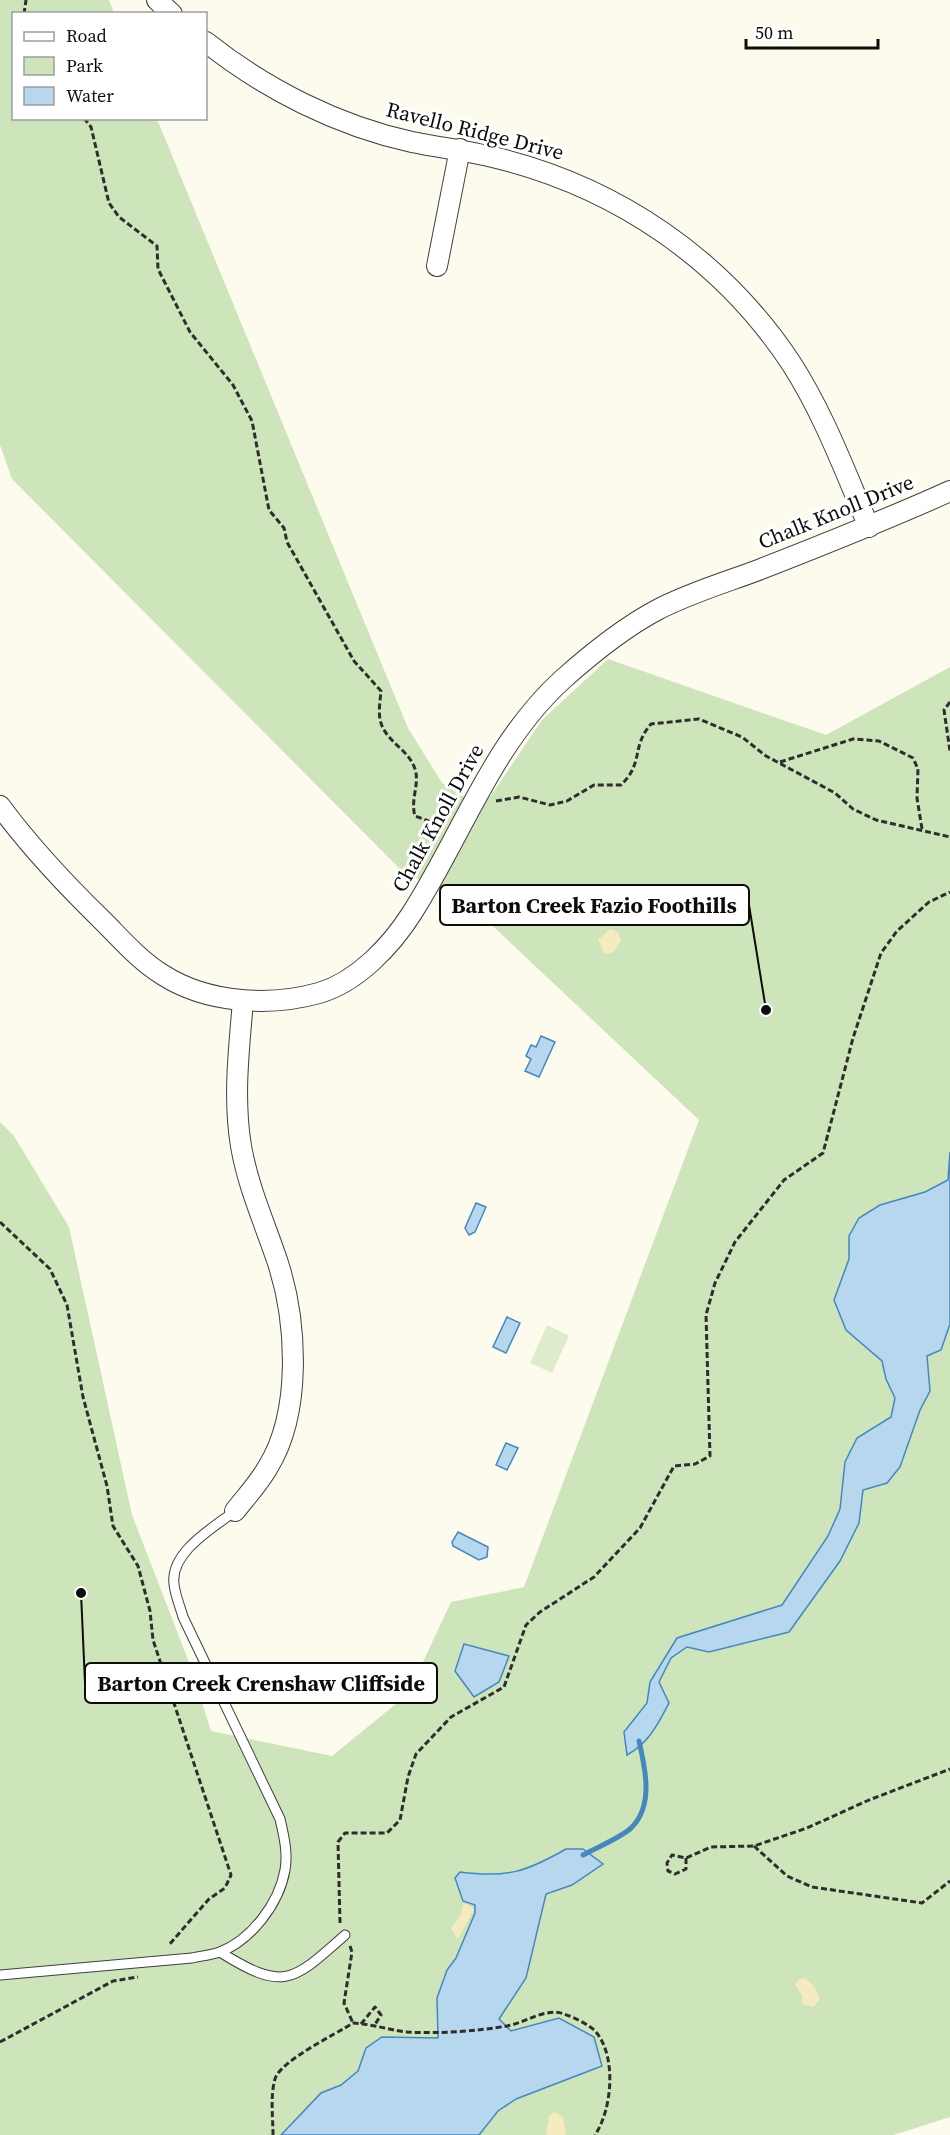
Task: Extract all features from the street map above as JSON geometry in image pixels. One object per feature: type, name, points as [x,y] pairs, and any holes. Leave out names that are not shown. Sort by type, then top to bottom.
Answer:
[{"type":"street","points":[[157,0],[170,12]]},
{"type":"street","name":"Ravello Ridge Drive","points":[[207,43],[259,80],[328,115],[412,142],[460,149],[538,169],[584,186],[645,219],[703,262],[757,318],[791,364],[815,406],[869,527]]},
{"type":"street","points":[[437,266],[460,149]]},
{"type":"street","name":"Chalk Knoll Drive","points":[[0,806],[45,864],[143,961],[165,977],[211,995],[243,1000],[280,999],[320,992],[355,974],[388,945],[411,914],[483,782],[515,733],[560,682],[605,645],[657,610],[869,527],[950,491]]},
{"type":"street","points":[[235,1511],[269,1467],[279,1443],[289,1406],[293,1341],[285,1287],[250,1184],[241,1146],[237,1088],[243,1000]]},
{"type":"lane","points":[[0,1975],[192,1958],[220,1952],[259,1924],[273,1900],[285,1871],[286,1846],[280,1819],[183,1617],[173,1584],[175,1567],[194,1544],[235,1511]]},
{"type":"lane","points":[[220,1952],[249,1970],[270,1978],[299,1974],[345,1935]]},
{"type":"path","points":[[86,120],[91,127],[109,203],[119,217],[157,246],[158,269],[190,332],[233,385],[252,421],[269,510],[284,528],[287,542],[354,661],[381,690],[379,713],[383,729],[411,759],[416,773],[412,804],[415,816],[446,828]]},
{"type":"path","points":[[950,702],[944,710],[950,751]]},
{"type":"path","points":[[485,803],[519,797],[550,805],[567,801],[594,785],[621,785],[633,772],[640,735],[651,724],[699,719],[742,737],[766,756],[835,793],[853,809],[876,820],[950,837]]},
{"type":"path","points":[[780,762],[853,739],[879,741],[913,758],[918,768],[917,798],[922,829]]},
{"type":"path","points":[[353,2023],[344,2002],[352,1952],[340,1924],[338,1842],[345,1833],[387,1833],[400,1820],[408,1777],[416,1754],[451,1717],[504,1687],[526,1625],[540,1612],[594,1577],[639,1528],[674,1466],[695,1464],[710,1456],[706,1315],[715,1283],[735,1242],[784,1180],[823,1153],[853,1038],[881,953],[897,931],[930,902],[950,892]]},
{"type":"path","points":[[0,1222],[50,1269],[68,1305],[83,1397],[107,1486],[113,1526],[138,1566],[150,1611],[153,1640],[231,1875],[225,1888],[209,1899],[163,1952]]},
{"type":"path","points":[[686,1858],[686,1869],[675,1874],[669,1870],[667,1863],[672,1855],[686,1858],[711,1846],[754,1846],[807,1828],[869,1800],[950,1770]]},
{"type":"path","points":[[754,1846],[787,1876],[812,1887],[922,1903],[950,1881]]},
{"type":"path","points":[[0,2042],[113,1981],[135,1979],[144,1972]]},
{"type":"path","points":[[361,2024],[375,2007],[381,2015],[374,2026]]},
{"type":"path","points":[[273,2135],[272,2093],[276,2077],[285,2066],[353,2023],[408,2032],[432,2032],[507,2026],[539,2014],[563,2013],[595,2031],[606,2050],[610,2101],[604,2122],[595,2135]]},
{"type":"green space","points":[[0,0],[109,0],[114,12],[12,12],[12,120],[157,120],[408,728],[442,783],[462,796],[490,797],[542,720],[608,659],[826,735],[950,667],[950,2117],[894,2135],[0,2135],[0,1122],[14,1136],[69,1227],[132,1515],[192,1670],[211,1731],[332,1756],[408,1694],[451,1602],[524,1587],[699,1120],[465,900],[403,872],[12,479],[0,445]]},
{"type":"green space","points":[[547,1325],[569,1336],[552,1373],[530,1363]]},
{"type":"sand","points":[[610,929],[618,932],[621,940],[614,952],[605,954],[598,940]]},
{"type":"sand","points":[[466,1904],[474,1909],[458,1939],[451,1929],[461,1914],[463,1905]]},
{"type":"sand","points":[[805,1978],[814,1986],[820,1999],[813,2007],[802,2004],[802,1995],[795,1985],[799,1979]]},
{"type":"sand","points":[[554,2112],[563,2117],[566,2135],[546,2135],[549,2116]]},
{"type":"water","points":[[541,1036],[555,1042],[539,1077],[525,1071],[531,1059],[526,1056],[531,1045],[536,1047]]},
{"type":"water","points":[[950,1152],[950,1324],[941,1350],[927,1356],[930,1391],[920,1410],[900,1467],[887,1483],[863,1490],[859,1523],[840,1561],[789,1632],[709,1652],[687,1647],[671,1658],[659,1682],[669,1703],[647,1739],[627,1755],[624,1732],[647,1703],[650,1682],[677,1638],[782,1605],[828,1536],[840,1509],[845,1462],[857,1438],[891,1417],[895,1398],[886,1379],[882,1361],[846,1330],[834,1300],[849,1259],[849,1236],[859,1218],[880,1205],[925,1192],[948,1180]]},
{"type":"water","points":[[476,1203],[486,1207],[475,1232],[469,1235],[465,1228]]},
{"type":"water","points":[[507,1317],[520,1323],[506,1353],[493,1347]]},
{"type":"water","points":[[506,1443],[518,1448],[507,1470],[496,1465]]},
{"type":"water","points":[[458,1532],[488,1547],[487,1557],[479,1560],[453,1546],[452,1542]]},
{"type":"water","points":[[464,1644],[509,1656],[499,1682],[474,1697],[455,1671]]},
{"type":"water","points":[[566,1849],[583,1849],[603,1864],[572,1885],[546,1894],[526,1978],[499,2019],[511,2031],[559,2018],[594,2037],[602,2066],[516,2099],[498,2111],[479,2135],[281,2135],[321,2093],[341,2085],[358,2071],[366,2048],[382,2037],[438,2038],[437,1998],[447,1970],[456,1958],[475,1913],[475,1905],[463,1901],[455,1878],[460,1872],[491,1874],[516,1871],[539,1863]]},
{"type":"waterway","points":[[583,1855],[622,1835],[639,1818],[646,1786],[639,1741]]},
{"type":"place","name":"Barton Creek Fazio Foothills","points":[[766,1010]]},
{"type":"place","name":"Barton Creek Crenshaw Cliffside","points":[[81,1593]]}]
